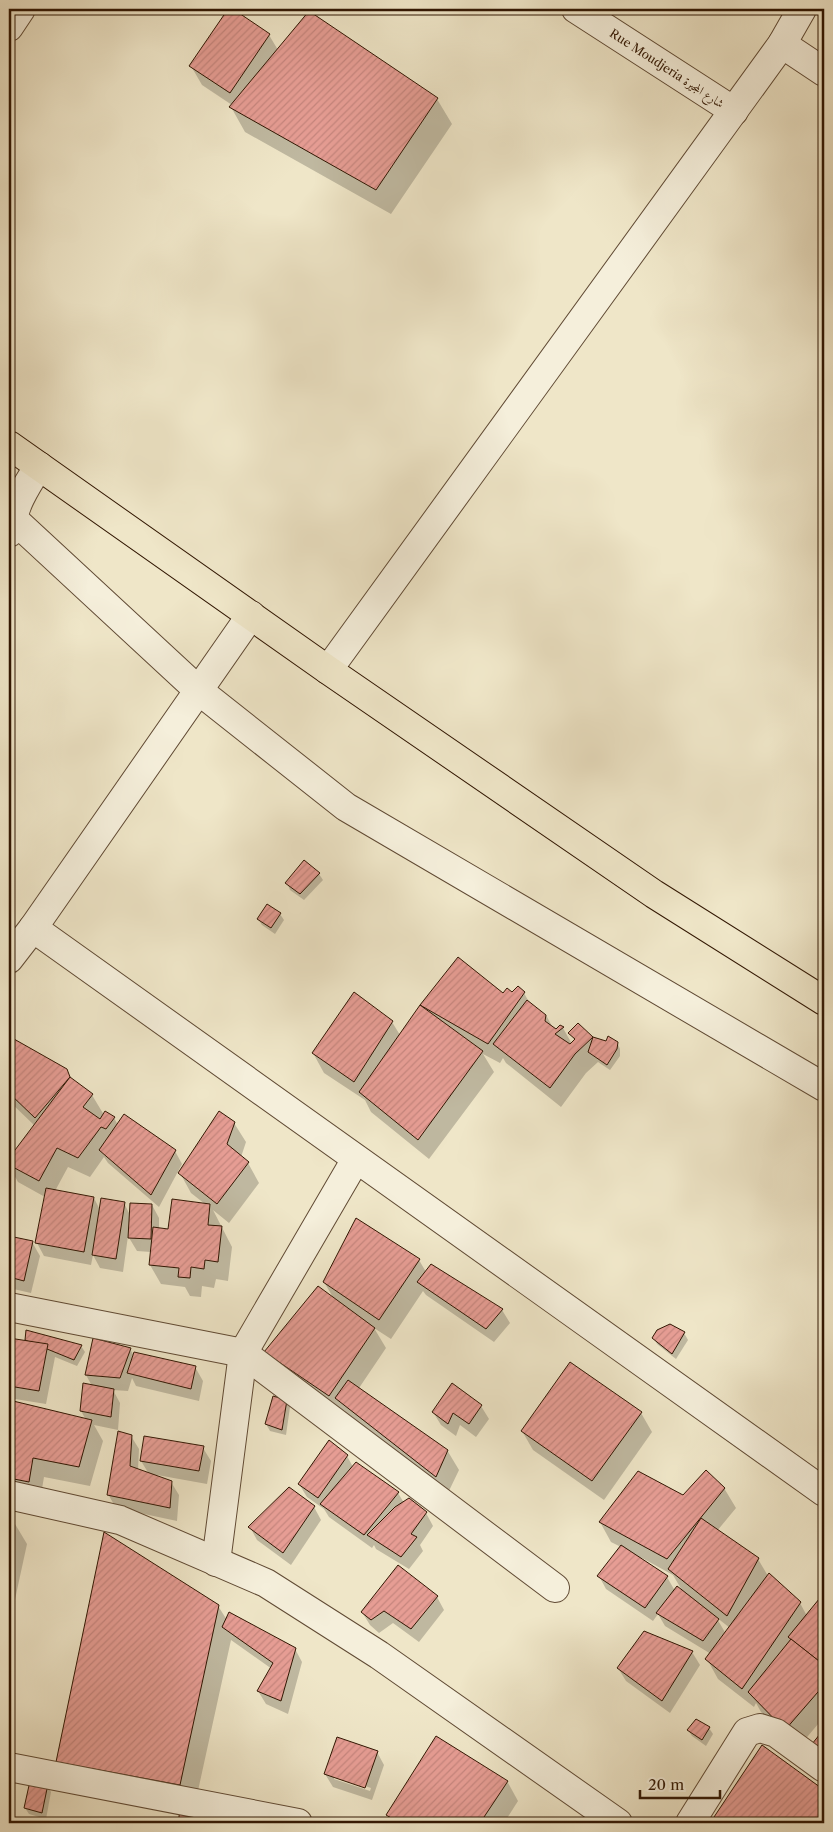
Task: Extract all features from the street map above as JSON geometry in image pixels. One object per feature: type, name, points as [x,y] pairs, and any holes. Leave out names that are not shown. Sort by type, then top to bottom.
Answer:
[{"type":"main road","points":[[9,446],[328,670],[654,894],[824,1001]]},
{"type":"street","points":[[9,27],[21,9]]},
{"type":"street","name":"Rue Moudjeria شارع المجيرة","points":[[576,9],[734,111]]},
{"type":"street","points":[[328,670],[734,111],[782,44],[802,9]]},
{"type":"street","points":[[782,44],[824,72]]},
{"type":"street","points":[[39,466],[21,493],[10,522],[198,690],[346,807],[824,1087]]},
{"type":"street","points":[[9,959],[33,928],[251,615]]},
{"type":"street","points":[[33,928],[824,1492]]},
{"type":"street","points":[[216,1562],[243,1353],[356,1159]]},
{"type":"street","points":[[9,1307],[243,1353],[554,1588]]},
{"type":"street","points":[[9,1495],[120,1520],[266,1583],[371,1650],[618,1823]]},
{"type":"street","points":[[690,1823],[748,1732],[760,1728],[776,1733],[824,1768]]},
{"type":"street","points":[[9,1767],[262,1820],[298,1823]]},
{"type":"building","points":[[228,9],[233,9],[270,34],[230,93],[189,66]]},
{"type":"building","points":[[309,11],[438,98],[376,190],[229,107]]},
{"type":"building","points":[[304,860],[320,873],[300,894],[285,883]]},
{"type":"building","points":[[267,904],[281,913],[271,928],[257,919]]},
{"type":"building","points":[[458,957],[503,993],[507,988],[512,992],[518,986],[525,992],[488,1044],[420,1005]]},
{"type":"building","points":[[354,992],[393,1021],[354,1082],[312,1053]]},
{"type":"building","points":[[527,1000],[546,1015],[545,1021],[556,1029],[560,1025],[564,1027],[555,1034],[570,1044],[575,1039],[568,1033],[578,1023],[593,1037],[575,1054],[550,1088],[493,1044]]},
{"type":"building","points":[[420,1005],[483,1051],[418,1140],[359,1092]]},
{"type":"building","points":[[608,1036],[618,1042],[617,1049],[607,1065],[588,1052],[593,1037],[606,1041]]},
{"type":"building","points":[[14,1039],[67,1069],[70,1077],[35,1118],[9,1093],[9,1047]]},
{"type":"building","points":[[70,1077],[93,1094],[83,1107],[100,1119],[105,1111],[115,1117],[106,1129],[101,1127],[78,1158],[57,1148],[39,1181],[9,1165],[9,1158]]},
{"type":"building","points":[[219,1111],[235,1122],[227,1144],[249,1162],[217,1204],[178,1173]]},
{"type":"building","points":[[124,1114],[176,1150],[151,1195],[99,1150]]},
{"type":"building","points":[[46,1188],[94,1197],[84,1252],[35,1243]]},
{"type":"building","points":[[101,1198],[125,1202],[116,1259],[92,1255]]},
{"type":"building","points":[[172,1199],[210,1204],[208,1225],[222,1226],[218,1262],[205,1260],[204,1269],[191,1267],[190,1278],[178,1277],[179,1268],[149,1265],[153,1227],[168,1229]]},
{"type":"building","points":[[130,1203],[152,1204],[151,1239],[128,1238]]},
{"type":"building","points":[[356,1218],[420,1259],[379,1320],[323,1282]]},
{"type":"building","points":[[9,1236],[33,1241],[24,1281],[9,1277]]},
{"type":"building","points":[[431,1264],[503,1309],[486,1329],[417,1282]]},
{"type":"building","points":[[318,1286],[375,1328],[329,1396],[264,1352]]},
{"type":"building","points":[[670,1324],[685,1332],[672,1354],[652,1338],[657,1330]]},
{"type":"building","points":[[26,1330],[82,1345],[74,1360],[25,1340]]},
{"type":"building","points":[[9,1338],[48,1344],[39,1391],[9,1386]]},
{"type":"building","points":[[93,1338],[131,1348],[120,1378],[85,1375]]},
{"type":"building","points":[[134,1352],[196,1366],[191,1389],[127,1373]]},
{"type":"building","points":[[570,1362],[642,1412],[592,1481],[521,1431]]},
{"type":"building","points":[[348,1380],[448,1450],[436,1477],[335,1398]]},
{"type":"building","points":[[83,1383],[114,1389],[111,1417],[80,1411]]},
{"type":"building","points":[[452,1383],[482,1405],[469,1424],[453,1413],[448,1424],[432,1412]]},
{"type":"building","points":[[273,1396],[287,1400],[282,1430],[265,1424]]},
{"type":"building","points":[[9,1400],[92,1420],[79,1467],[33,1458],[29,1482],[9,1478]]},
{"type":"building","points":[[118,1431],[132,1435],[130,1466],[172,1481],[170,1508],[107,1495]]},
{"type":"building","points":[[144,1436],[204,1446],[199,1471],[140,1461]]},
{"type":"building","points":[[329,1440],[348,1455],[318,1498],[298,1484]]},
{"type":"building","points":[[356,1462],[399,1492],[364,1535],[320,1504]]},
{"type":"building","points":[[706,1470],[725,1488],[667,1559],[599,1522],[638,1471],[683,1495]]},
{"type":"building","points":[[289,1487],[315,1506],[283,1553],[248,1527]]},
{"type":"building","points":[[409,1498],[427,1512],[411,1534],[417,1537],[401,1557],[367,1535],[395,1507]]},
{"type":"building","points":[[9,1517],[13,1518],[9,1537]]},
{"type":"building","points":[[701,1518],[759,1558],[727,1616],[668,1569]]},
{"type":"building","points":[[104,1532],[219,1605],[180,1785],[56,1762]]},
{"type":"building","points":[[621,1545],[668,1576],[645,1608],[597,1576]]},
{"type":"building","points":[[398,1565],[438,1596],[411,1629],[384,1611],[371,1620],[361,1612]]},
{"type":"building","points":[[769,1573],[801,1602],[742,1689],[705,1659]]},
{"type":"building","points":[[677,1586],[719,1619],[703,1641],[656,1613]]},
{"type":"building","points":[[824,1593],[824,1665],[788,1637]]},
{"type":"building","points":[[229,1612],[296,1648],[281,1701],[257,1691],[273,1663],[222,1627]]},
{"type":"building","points":[[644,1631],[693,1651],[662,1701],[617,1668]]},
{"type":"building","points":[[791,1639],[824,1665],[824,1685],[785,1730],[748,1692]]},
{"type":"building","points":[[696,1719],[710,1727],[702,1740],[687,1730]]},
{"type":"building","points":[[824,1729],[824,1753],[812,1744]]},
{"type":"building","points":[[436,1736],[508,1781],[480,1823],[400,1823],[386,1815]]},
{"type":"building","points":[[337,1737],[378,1751],[365,1788],[324,1774]]},
{"type":"building","points":[[762,1745],[824,1790],[824,1823],[710,1823]]},
{"type":"building","points":[[30,1781],[48,1784],[42,1813],[24,1808]]},
{"type":"building","points":[[180,1810],[224,1816],[224,1823],[178,1823]]}]
